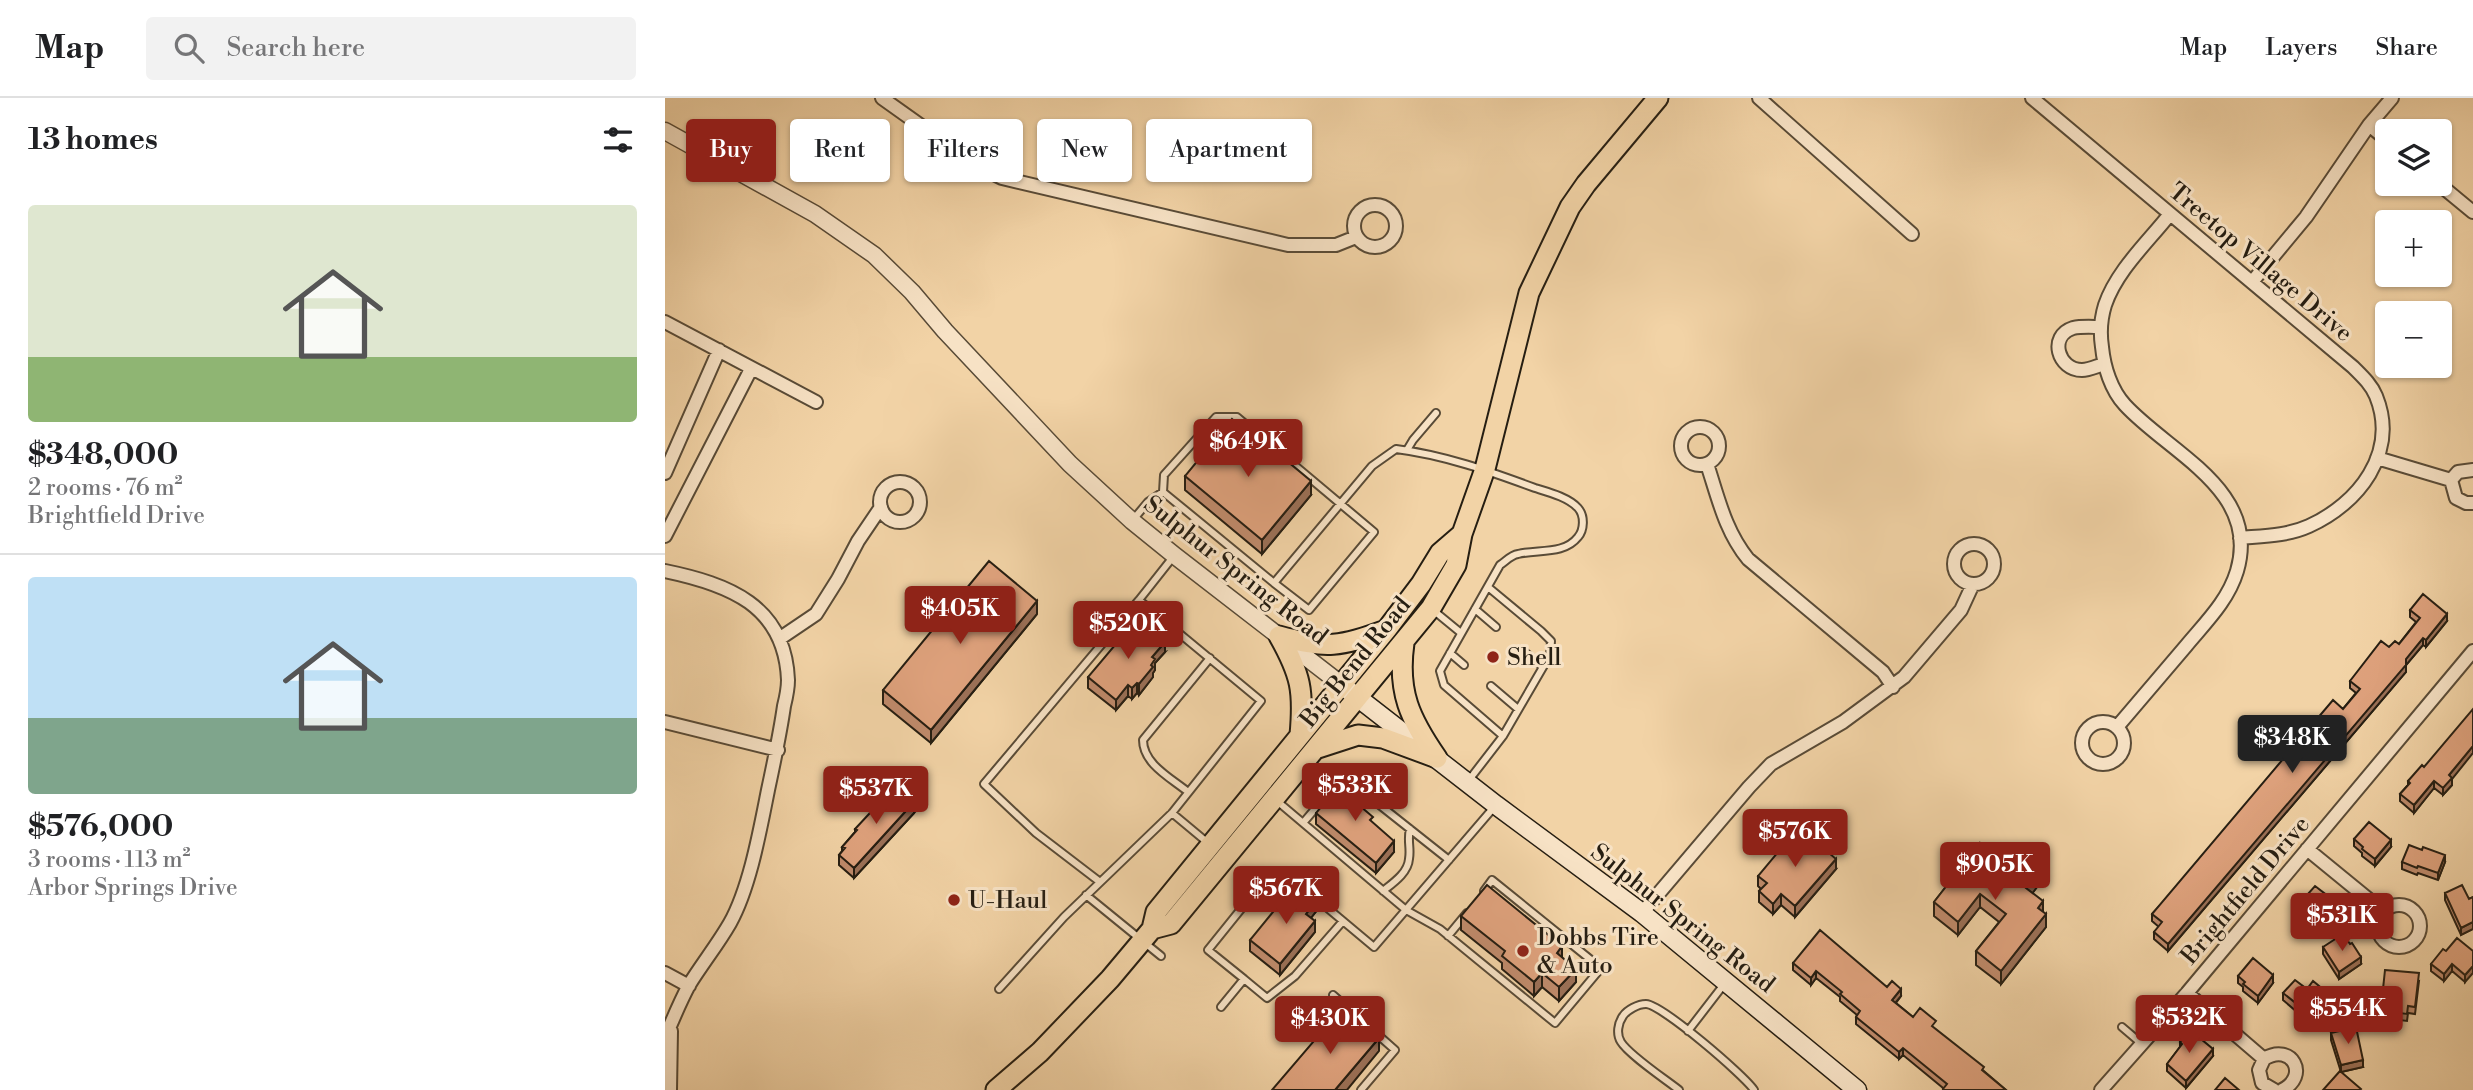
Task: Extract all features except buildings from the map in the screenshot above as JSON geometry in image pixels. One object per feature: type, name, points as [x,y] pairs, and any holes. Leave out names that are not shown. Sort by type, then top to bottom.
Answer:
[{"type":"main road","name":"Big Bend Road","points":[[1147,934],[1171,924],[1431,608],[1456,565],[1462,534],[1485,469],[1523,311],[1557,232],[1586,184],[1658,98]]},
{"type":"main road","name":"Big Bend Road","points":[[1007,1087],[1110,979],[1147,934],[1156,912],[1387,629],[1421,584],[1440,553],[1462,534]]},
{"type":"main road","points":[[1279,636],[1313,645],[1329,646],[1357,640],[1387,629]]},
{"type":"main road","points":[[1279,636],[1292,660],[1302,692],[1299,736]]},
{"type":"main road","points":[[1404,643],[1401,663],[1402,688],[1416,728],[1437,758]]},
{"type":"main road","name":"Sulphur Spring Road","points":[[1342,685],[1496,805],[1642,913],[1857,1090]]},
{"type":"main road","points":[[1316,748],[1358,735],[1383,738],[1437,758]]},
{"type":"street","points":[[882,98],[976,165],[1002,178],[1288,245],[1336,245],[1356,237]]},
{"type":"street","points":[[1759,98],[1912,234]]},
{"type":"street","name":"Treetop Village Drive","points":[[2032,98],[2353,367],[2368,382],[2376,396],[2380,411],[2381,446],[2371,475],[2360,489],[2323,519],[2284,534],[2240,538]]},
{"type":"street","points":[[2252,282],[2306,217],[2369,125],[2392,98]]},
{"type":"street","points":[[2369,125],[2375,130]]},
{"type":"street","name":"Sulphur Spring Road","points":[[665,131],[815,214],[874,255],[912,292],[1070,464],[1132,521],[1342,685]]},
{"type":"street","points":[[2452,195],[2473,212]]},
{"type":"street","points":[[2117,727],[2220,605],[2236,575],[2240,559],[2240,538],[2235,517],[2224,497],[2207,474],[2124,404],[2114,389],[2104,364],[2101,327],[2105,306],[2117,280],[2170,214]]},
{"type":"street","points":[[665,322],[815,402]]},
{"type":"street","points":[[2101,327],[2084,327],[2064,332],[2058,341],[2057,351],[2071,367],[2082,370],[2104,364]]},
{"type":"street","points":[[665,473],[719,350]]},
{"type":"street","points":[[665,536],[751,369]]},
{"type":"street","points":[[2377,458],[2451,480]]},
{"type":"street","points":[[1707,464],[1727,528],[1737,546],[1748,559],[1883,672],[1893,687]]},
{"type":"street","points":[[2473,470],[2458,472],[2451,480],[2456,498],[2473,503]]},
{"type":"street","points":[[779,639],[816,614],[857,541],[881,508]]},
{"type":"street","points":[[665,571],[702,578],[744,596],[758,609],[779,639],[785,656],[788,682],[778,750],[741,897],[731,922],[689,986],[665,1038]]},
{"type":"street","points":[[1642,913],[1749,787],[1772,765],[1843,722],[1893,687],[1961,610],[1973,584]]},
{"type":"street","name":"Brightfield Drive","points":[[2101,1090],[2187,993],[2473,651]]},
{"type":"street","points":[[665,722],[778,750]]},
{"type":"street","points":[[2307,849],[2384,912]]},
{"type":"street","points":[[665,972],[689,986]]},
{"type":"street","points":[[2187,993],[2264,1059]]},
{"type":"street","points":[[670,1090],[671,1024]]},
{"type":"street","points":[[2274,1090],[2265,1086],[2259,1077],[2259,1070],[2264,1059],[2279,1053],[2293,1061],[2297,1074],[2291,1085],[2283,1090]]},
{"type":"lane","points":[[1407,450],[1436,413]]},
{"type":"lane","points":[[1237,417],[1374,532],[1309,610],[1163,492],[1164,475],[1216,418],[1237,417]]},
{"type":"lane","points":[[1274,583],[1372,466],[1396,449],[1428,453],[1485,469],[1560,497],[1578,508],[1584,520],[1580,535],[1570,546],[1552,551],[1515,554],[1500,565],[1440,671],[1444,685],[1503,736]]},
{"type":"lane","points":[[1132,521],[1148,502],[1163,492]]},
{"type":"lane","points":[[1100,882],[1036,833],[984,784],[1174,555]]},
{"type":"lane","points":[[1468,782],[1503,736],[1550,655],[1551,641],[1488,587]]},
{"type":"lane","points":[[999,989],[1063,917],[1171,813],[1261,701],[1139,600]]},
{"type":"lane","points":[[1431,608],[1461,633]]},
{"type":"lane","points":[[1475,610],[1496,627]]},
{"type":"lane","points":[[1521,649],[1543,667]]},
{"type":"lane","points":[[1450,653],[1464,664]]},
{"type":"lane","points":[[1188,792],[1147,758],[1143,750],[1143,740],[1210,658]]},
{"type":"lane","points":[[1491,686],[1518,709]]},
{"type":"lane","points":[[1303,823],[1343,776],[1449,860]]},
{"type":"lane","points":[[1274,799],[1406,910],[1448,936],[1555,1023],[1601,968],[1492,880],[1478,899]]},
{"type":"lane","points":[[1343,921],[1295,976],[1267,998],[1208,950],[1262,883],[1288,876],[1343,921],[1374,947],[1496,805]]},
{"type":"lane","points":[[1171,813],[1210,844]]},
{"type":"lane","points":[[1383,891],[1400,876],[1408,864],[1410,829]]},
{"type":"lane","points":[[1086,895],[1147,934],[1161,956]]},
{"type":"lane","points":[[1448,936],[1470,908]]},
{"type":"lane","points":[[1221,1007],[1244,979]]},
{"type":"lane","points":[[1688,1031],[1726,982]]},
{"type":"lane","points":[[1333,995],[1395,1049],[1361,1090]]},
{"type":"lane","points":[[2148,1000],[2167,1015]]},
{"type":"lane","points":[[1679,1090],[1622,1044],[1618,1026],[1624,1014],[1635,1007],[1647,1004],[1668,1013],[1744,1077],[1754,1090]]},
{"type":"lane","points":[[2122,1027],[2142,1044]]},
{"type":"place","name":"Shell","points":[[1493,657]]},
{"type":"place","name":"U-Haul","points":[[954,900]]},
{"type":"place","name":"Dobbs Tire & Auto","points":[[1523,951]]}]
